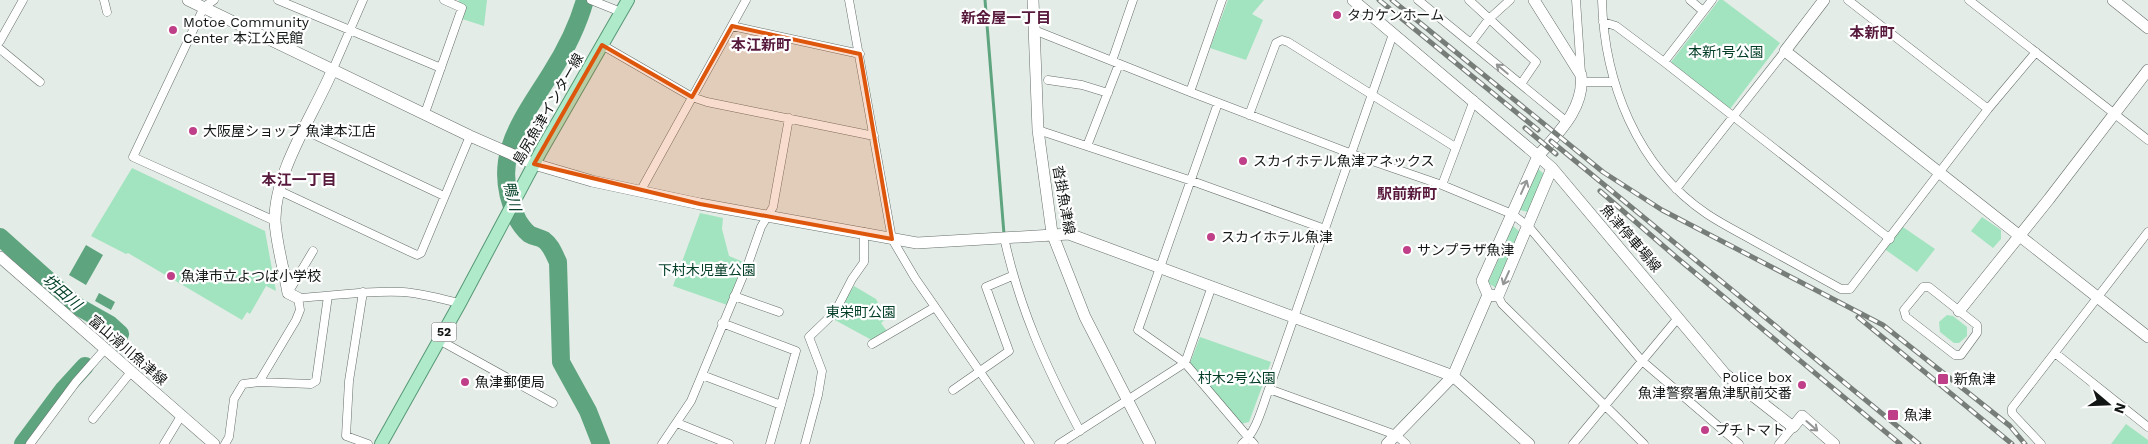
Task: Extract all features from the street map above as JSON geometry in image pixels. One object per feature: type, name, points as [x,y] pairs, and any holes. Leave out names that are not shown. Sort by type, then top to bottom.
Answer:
[{"type":"main road","name":"島尻魚津インター線","points":[[381,444],[460,303],[534,164],[628,0]]},
{"type":"street","points":[[0,41],[23,0]]},
{"type":"street","points":[[104,0],[107,12]]},
{"type":"street","points":[[188,0],[209,4],[334,69],[470,136],[534,164],[592,181],[642,190],[700,204],[917,243],[1069,234],[1453,376],[1529,444]]},
{"type":"street","points":[[278,0],[441,68]]},
{"type":"street","points":[[259,382],[300,310],[293,295],[275,222],[278,190],[304,130],[334,69],[363,0]]},
{"type":"street","points":[[425,113],[462,8],[444,0]]},
{"type":"street","points":[[591,0],[621,12]]},
{"type":"street","points":[[642,190],[746,0]]},
{"type":"street","points":[[849,0],[892,239],[935,307],[1030,444]]},
{"type":"street","name":"沓掛魚津線","points":[[1033,0],[1038,130],[1052,234],[1084,317],[1150,444]]},
{"type":"street","points":[[1087,146],[1108,93],[1133,0]]},
{"type":"street","points":[[1190,92],[1222,0]]},
{"type":"street","name":"魚津停車場線","points":[[1353,0],[1474,100],[1552,168],[1725,374],[1793,427]]},
{"type":"street","points":[[1469,0],[1536,62],[1521,84]]},
{"type":"street","points":[[1471,43],[1488,18],[1510,0]]},
{"type":"street","points":[[1534,0],[1581,79]]},
{"type":"street","points":[[1576,0],[1581,79],[1577,104],[1567,122],[1538,156],[1482,281],[1493,296],[1644,444]]},
{"type":"street","points":[[1602,0],[1606,48],[1614,82],[1635,134],[1653,164],[1676,188],[1706,214],[1840,289],[1850,289],[1988,109],[2036,52]]},
{"type":"street","points":[[1690,0],[1703,11]]},
{"type":"street","points":[[1664,62],[1712,0]]},
{"type":"street","points":[[1676,188],[1824,0]]},
{"type":"street","points":[[1848,0],[1988,109]]},
{"type":"street","points":[[1969,0],[2148,140]]},
{"type":"street","points":[[2113,0],[2148,28]]},
{"type":"street","points":[[1422,1],[1567,122]]},
{"type":"street","points":[[209,4],[133,157],[275,222]]},
{"type":"street","points":[[1603,22],[1616,26],[1664,62],[1890,239]]},
{"type":"street","points":[[732,26],[860,54]]},
{"type":"street","points":[[1034,30],[1249,115],[1352,154],[1442,185],[1512,214],[1529,227],[1641,360],[1736,443]]},
{"type":"street","points":[[1251,441],[1293,316],[1393,34]]},
{"type":"street","points":[[1249,115],[1276,43],[1282,40],[1455,147]]},
{"type":"street","points":[[602,45],[692,97],[707,102],[874,136]]},
{"type":"street","points":[[0,49],[40,82]]},
{"type":"street","points":[[1785,51],[2148,337]]},
{"type":"street","points":[[1959,311],[2148,70]]},
{"type":"street","points":[[1581,79],[1614,82]]},
{"type":"street","points":[[1048,80],[1082,85],[1108,93]]},
{"type":"street","points":[[1442,185],[1474,100]]},
{"type":"street","points":[[1218,103],[1138,330],[1185,363],[1251,441]]},
{"type":"street","points":[[662,444],[691,401],[761,227],[772,208],[789,118]]},
{"type":"street","points":[[304,130],[444,196]]},
{"type":"street","points":[[1038,130],[1192,181],[1325,229]]},
{"type":"street","points":[[278,190],[417,255],[421,253],[470,136]]},
{"type":"street","points":[[1387,444],[1453,376],[1529,227],[1552,168]]},
{"type":"street","points":[[805,444],[818,395],[822,371],[810,337],[835,312],[852,279],[864,262],[864,232]]},
{"type":"street","points":[[2041,444],[2012,413],[2012,408],[2147,234]]},
{"type":"street","points":[[1004,238],[1012,276],[1035,342],[1080,431]]},
{"type":"street","points":[[293,295],[314,251]]},
{"type":"street","name":"富山滑川魚津線","points":[[0,258],[214,444]]},
{"type":"street","points":[[953,390],[1009,351],[986,287],[1012,276]]},
{"type":"street","points":[[1060,444],[1185,363],[1212,286]]},
{"type":"street","points":[[1923,287],[1929,287],[1959,311],[1977,325],[1977,333],[1961,355],[1955,355],[1906,317],[1904,310],[1923,287]]},
{"type":"street","points":[[293,295],[328,296],[363,292],[404,292],[460,303]]},
{"type":"street","points":[[363,292],[349,381],[346,436],[368,444]]},
{"type":"street","points":[[225,444],[229,437],[234,399],[243,384],[259,382],[312,384],[316,381],[328,296]]},
{"type":"street","points":[[734,296],[779,312]]},
{"type":"street","points":[[872,344],[935,307]]},
{"type":"street","points":[[1573,444],[1641,360],[1678,318]]},
{"type":"street","points":[[722,323],[796,351],[770,444]]},
{"type":"street","points":[[439,340],[553,403]]},
{"type":"street","points":[[30,444],[76,382],[105,349]]},
{"type":"street","points":[[2055,353],[2148,427]]},
{"type":"street","points":[[93,419],[131,372]]},
{"type":"street","points":[[702,375],[781,405]]},
{"type":"street","points":[[1268,389],[1396,435],[1406,444]]},
{"type":"street","points":[[164,444],[181,416]]},
{"type":"street","points":[[1779,444],[1802,416],[1834,444]]},
{"type":"street","points":[[677,424],[729,444]]},
{"type":"street","points":[[1242,444],[1251,441]]},
{"type":"highlighted area","points":[[732,26],[860,54],[892,239],[700,204],[534,164],[602,45],[692,97]]},
{"type":"green space","points":[[459,0],[487,0],[484,26],[459,18],[457,5]]},
{"type":"green space","points":[[1228,0],[1264,0],[1252,14],[1263,20],[1246,60],[1210,48]]},
{"type":"green space","name":"本新1号公園","points":[[1719,0],[1723,0],[1780,43],[1730,109],[1671,62]]},
{"type":"green space","points":[[132,168],[265,231],[276,291],[266,286],[250,314],[247,312],[242,320],[128,253],[126,254],[91,236]]},
{"type":"green space","points":[[1537,168],[1544,174],[1528,212],[1520,210]]},
{"type":"green space","name":"下村木児童公園","points":[[700,213],[723,218],[722,229],[729,256],[748,264],[730,306],[673,286]]},
{"type":"green space","points":[[1982,217],[2001,230],[2001,239],[1993,248],[1971,231]]},
{"type":"green space","points":[[1900,225],[1935,249],[1917,272],[1883,248]]},
{"type":"green space","points":[[1513,226],[1520,232],[1496,288],[1488,283]]},
{"type":"green space","name":"東栄町公園","points":[[854,286],[876,299],[886,319],[881,323],[890,335],[879,344],[833,319]]},
{"type":"green space","points":[[1947,315],[1953,316],[1967,327],[1967,336],[1959,343],[1954,343],[1940,332],[1939,322]]},
{"type":"green space","name":"村木2号公園","points":[[1200,337],[1271,362],[1249,422],[1241,424],[1190,363]]},
{"type":"green space","points":[[2126,424],[2148,440],[2148,444],[2111,444]]},
{"type":"shaded area","points":[[86,245],[103,255],[86,285],[69,275]]},
{"type":"shaded area","points":[[99,293],[115,302],[111,310],[95,301]]},
{"type":"waterway","name":"鴨川","points":[[585,0],[579,19],[566,47],[512,140],[506,176],[509,195],[518,221],[529,234],[546,242],[558,262],[561,362],[588,411],[601,444]]},
{"type":"waterway","points":[[985,0],[1004,234]]},
{"type":"waterway","name":"坊田川","points":[[0,237],[77,306],[109,324],[120,334],[116,344]]},
{"type":"waterway","name":"坊田川","points":[[23,444],[64,389],[85,366]]},
{"type":"railway","points":[[1379,0],[1538,130]]},
{"type":"railway","points":[[1392,0],[1603,172],[1662,210],[1883,325],[2010,426],[2025,444]]},
{"type":"railway","points":[[1525,128],[1556,154]]},
{"type":"railway","points":[[1551,141],[1919,444]]},
{"type":"railway","points":[[1600,191],[1900,444]]},
{"type":"railway","points":[[1858,317],[2012,444]]},
{"type":"place","name":"タカケンホーム","points":[[1337,15]]},
{"type":"place","name":"Motoe Community Center 本江公民館","points":[[173,30]]},
{"type":"place","name":"大阪屋ショップ 魚津本江店","points":[[193,131]]},
{"type":"place","name":"スカイホテル魚津アネックス","points":[[1243,161]]},
{"type":"place","name":"スカイホテル魚津","points":[[1211,237]]},
{"type":"place","name":"サンプラザ魚津","points":[[1407,250]]},
{"type":"place","name":"魚津市立よつば小学校","points":[[171,276]]},
{"type":"place","name":"新魚津","points":[[1943,379]]},
{"type":"place","name":"魚津郵便局","points":[[465,382]]},
{"type":"place","name":"Police box 魚津警察署魚津駅前交番","points":[[1802,385]]},
{"type":"place","name":"魚津","points":[[1893,415]]},
{"type":"place","name":"プチトマト","points":[[1705,430]]},
{"type":"district","name":"新金屋一丁目","points":[[1006,18]]},
{"type":"district","name":"本新町","points":[[1872,33]]},
{"type":"district","name":"本江新町","points":[[761,45]]},
{"type":"district","name":"本江一丁目","points":[[299,180]]},
{"type":"district","name":"駅前新町","points":[[1407,194]]}]
